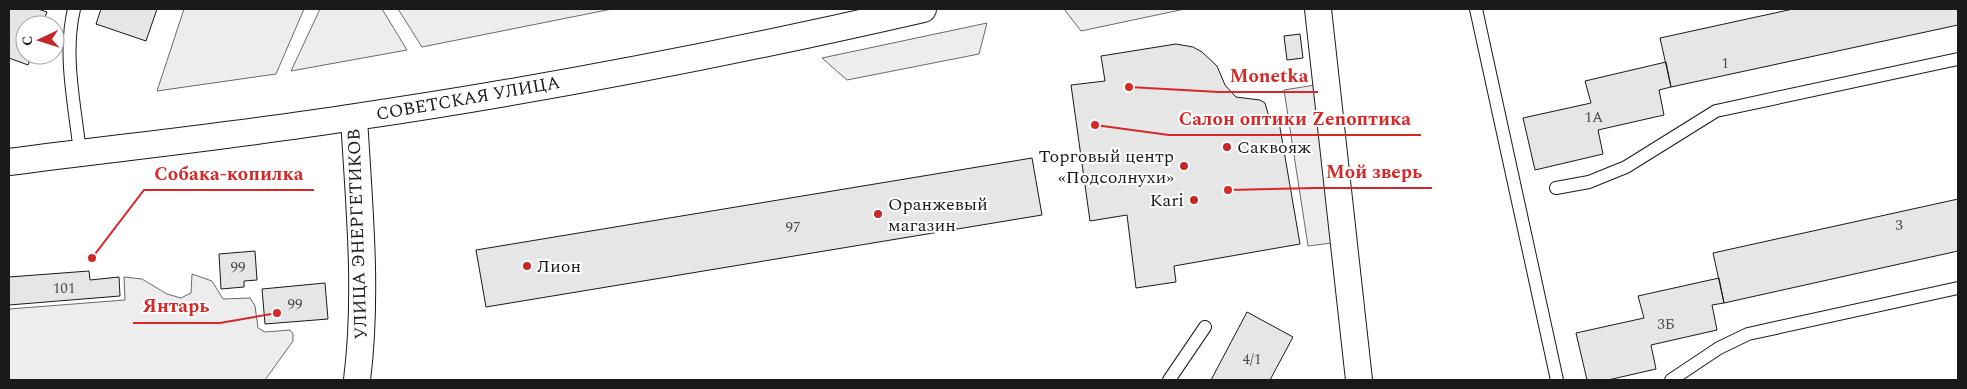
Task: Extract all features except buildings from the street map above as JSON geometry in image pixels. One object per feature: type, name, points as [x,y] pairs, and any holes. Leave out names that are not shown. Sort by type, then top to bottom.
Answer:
[{"type":"street","name":"СОВЕТСКАЯ УЛИЦА","points":[[9,162],[354,118],[679,62],[923,9]]},
{"type":"street","points":[[1318,9],[1360,380]]},
{"type":"street","name":"УЛИЦА ЭНЕРГЕТИКОВ","points":[[354,118],[362,286],[362,341],[357,380]]},
{"type":"lane","points":[[74,9],[70,36],[70,69],[80,153]]},
{"type":"lane","points":[[1476,9],[1557,380]]},
{"type":"lane","points":[[1556,188],[1589,182],[1626,166],[1716,111],[1958,59]]},
{"type":"lane","points":[[1671,380],[1719,348],[1748,334],[1958,288]]},
{"type":"lane","points":[[1169,380],[1205,327]]},
{"type":"shaded area","points":[[184,9],[304,9],[276,74],[157,91]]},
{"type":"shaded area","points":[[320,9],[382,9],[407,50],[291,71]]},
{"type":"shaded area","points":[[398,9],[612,9],[422,47]]},
{"type":"shaded area","points":[[1064,9],[1185,9],[1081,31]]},
{"type":"shaded area","points":[[987,23],[979,54],[847,80],[822,58]]},
{"type":"shaded area","points":[[1315,85],[1332,243],[1308,246],[1284,90]]},
{"type":"shaded area","points":[[192,274],[212,281],[223,299],[250,298],[255,306],[258,328],[265,332],[290,330],[293,334],[293,341],[265,380],[9,380],[9,309],[125,300],[124,277],[142,279],[167,294],[181,298],[191,293]]},
{"type":"place","name":"Monetka","points":[[1129,87]]},
{"type":"place","name":"Салон оптики Zenоптика","points":[[1095,125]]},
{"type":"place","name":"Саквояж","points":[[1227,147]]},
{"type":"place","name":"Торговый центр «Подсолнухи»","points":[[1184,166]]},
{"type":"place","name":"Мой зверь","points":[[1228,190]]},
{"type":"place","name":"Kari","points":[[1194,200]]},
{"type":"place","name":"Оранжевый магазин","points":[[878,214]]},
{"type":"place","name":"Собака-копилка","points":[[92,258]]},
{"type":"place","name":"Лион","points":[[527,266]]},
{"type":"place","name":"Янтарь","points":[[277,313]]}]
